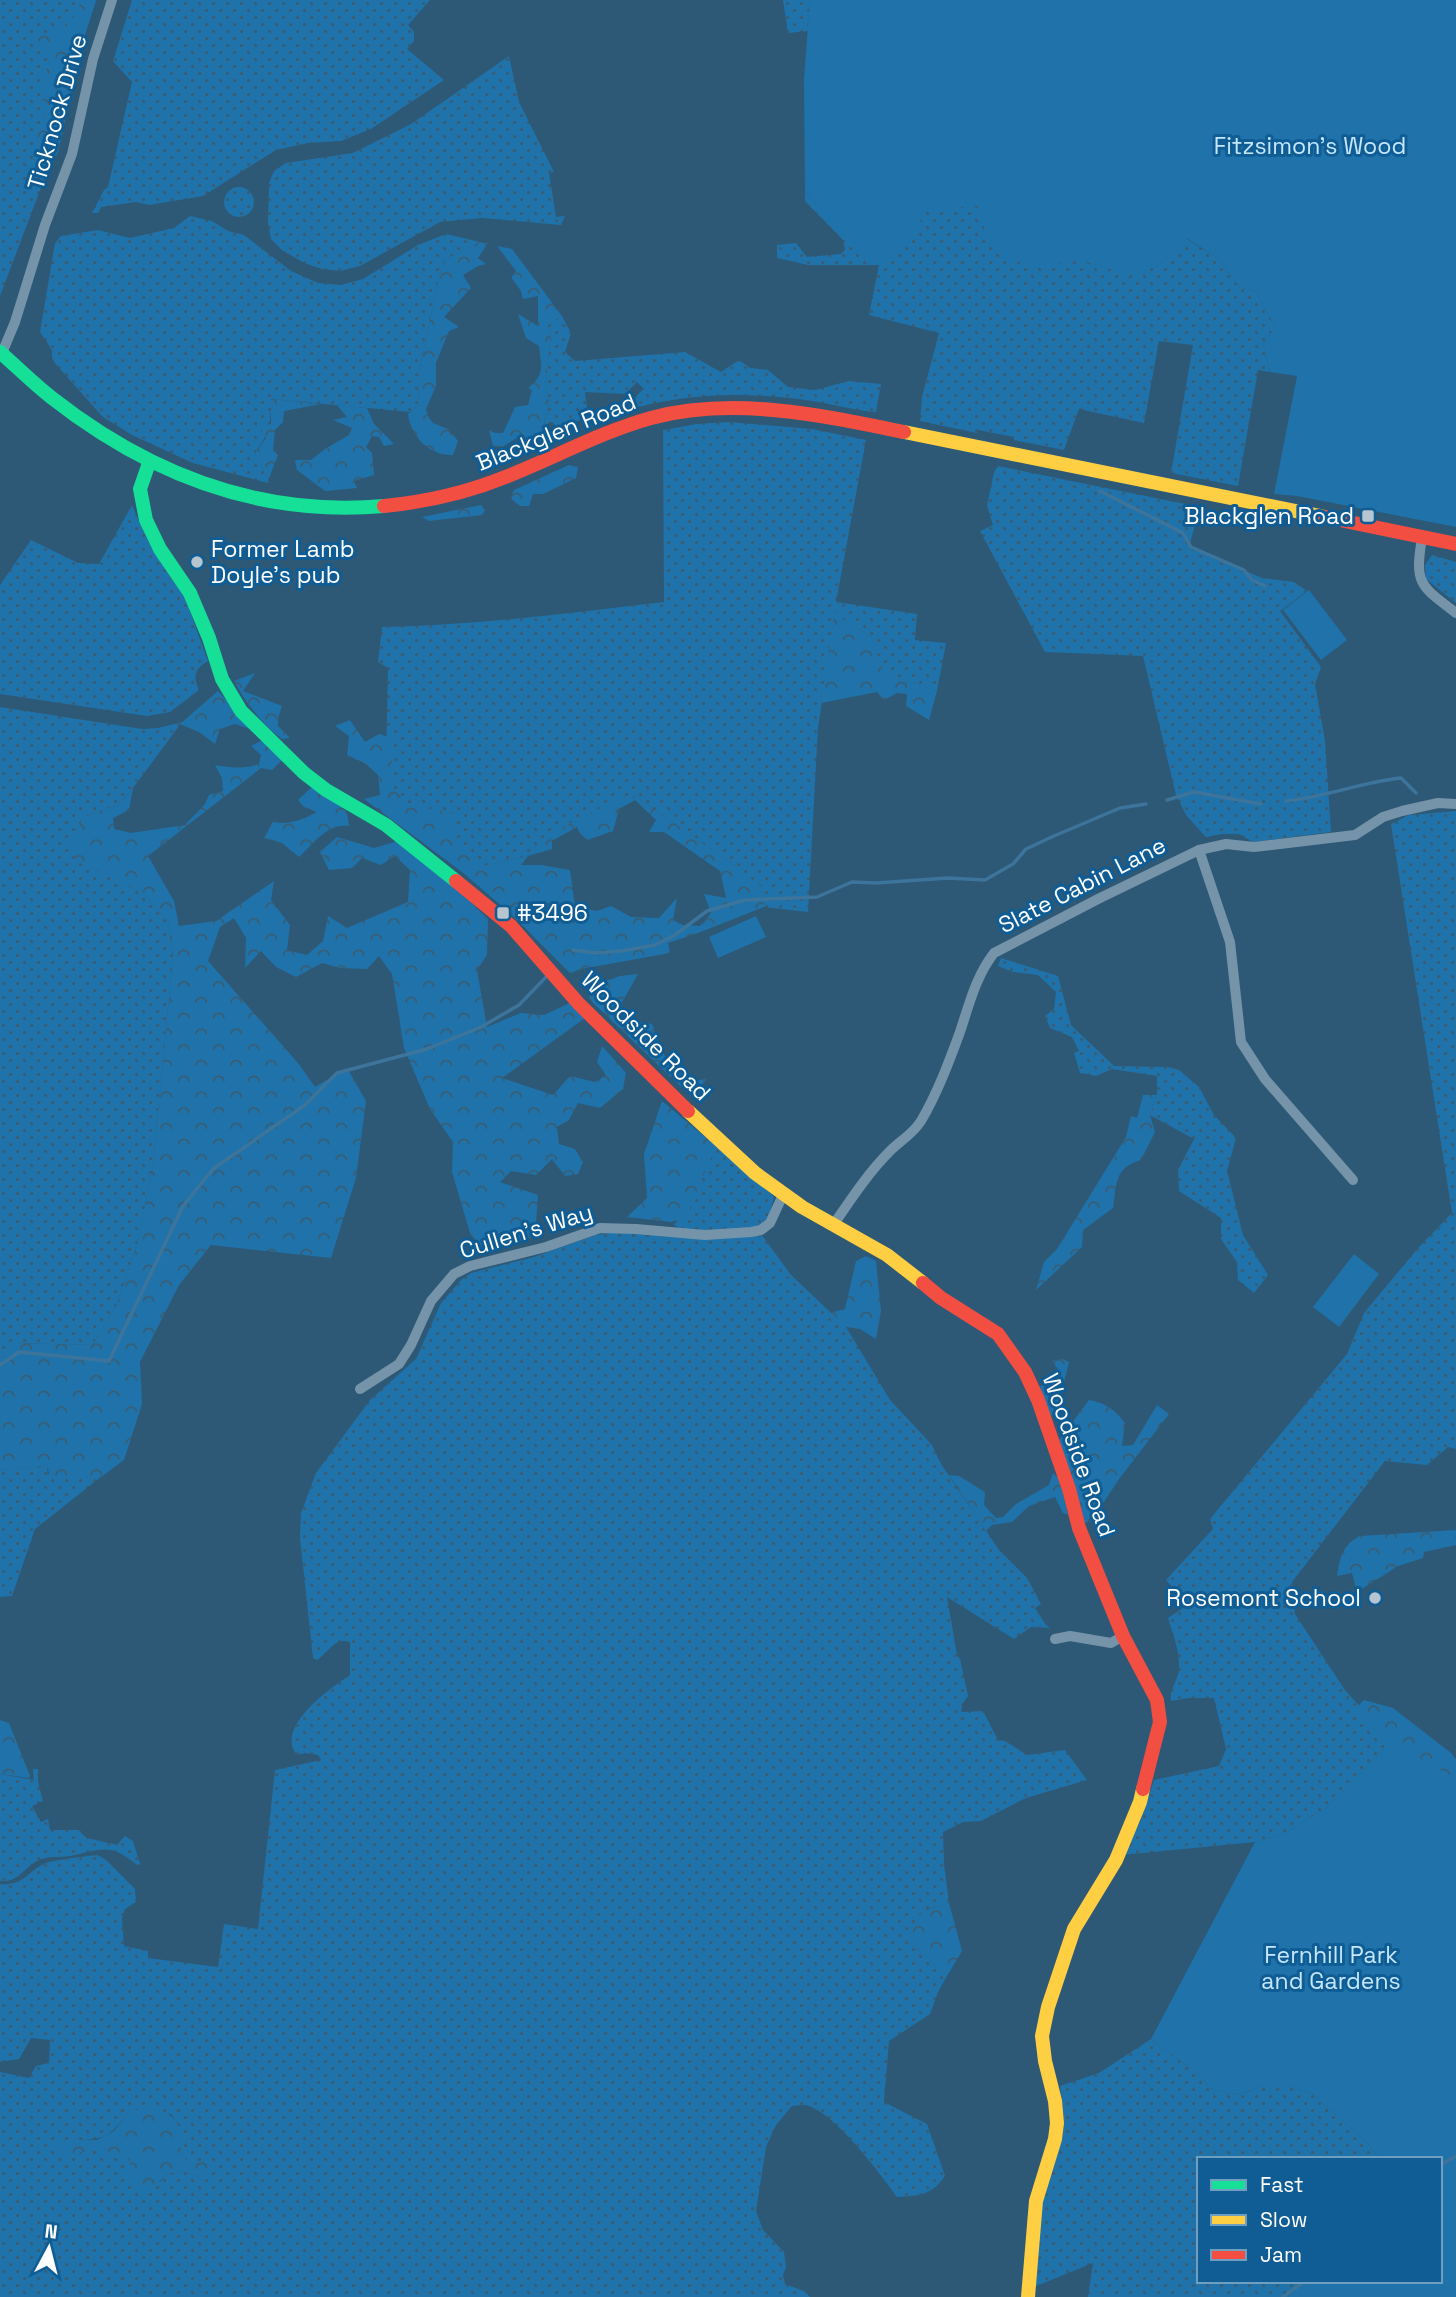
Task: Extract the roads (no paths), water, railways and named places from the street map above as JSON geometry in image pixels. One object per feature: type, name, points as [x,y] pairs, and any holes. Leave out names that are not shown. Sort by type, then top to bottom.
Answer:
[{"type":"street","name":"Ticknock Drive","points":[[1,353],[15,322],[72,154],[93,58],[112,0]]},
{"type":"street","name":"Blackglen Road","points":[[1,353],[36,386],[85,425],[149,463],[195,482],[258,500],[313,508],[380,507],[443,498],[482,486],[588,440],[652,418],[706,409],[757,408],[884,428],[1456,544]]},
{"type":"street","name":"Woodside Road","points":[[149,463],[140,489],[146,520],[160,549],[190,593],[209,638],[222,679],[241,711],[304,773],[326,790],[386,825],[510,926],[579,1004],[657,1083],[754,1173],[783,1195],[887,1255],[941,1298],[998,1335],[1025,1372],[1047,1422],[1079,1528],[1123,1636],[1157,1699],[1160,1730],[1140,1802],[1116,1860],[1074,1929],[1048,2007],[1042,2036],[1057,2123],[1055,2139],[1035,2201],[1028,2297]]},
{"type":"street","points":[[1422,538],[1418,575],[1423,587],[1456,613]]},
{"type":"street","name":"Slate Cabin Lane","points":[[834,1224],[862,1183],[890,1150],[919,1124],[932,1101],[976,984],[994,953],[1199,850],[1226,844],[1254,848],[1355,835],[1383,817],[1402,811],[1438,803],[1456,804]]},
{"type":"street","points":[[1199,850],[1230,942],[1241,1042],[1265,1079],[1353,1180]]},
{"type":"street","name":"Cullen's Way","points":[[360,1389],[400,1364],[431,1301],[454,1274],[471,1266],[546,1247],[600,1228],[705,1235],[761,1230],[770,1223],[783,1195]]},
{"type":"street","points":[[1055,1639],[1070,1636],[1111,1643],[1123,1636]]},
{"type":"waterway","points":[[1100,491],[1183,533],[1191,547],[1244,570],[1252,580],[1265,586]]},
{"type":"waterway","points":[[1286,801],[1401,778],[1416,793]]},
{"type":"waterway","points":[[1167,800],[1194,792],[1261,804]]},
{"type":"waterway","points":[[573,950],[596,953],[655,945],[675,935],[707,911],[745,900],[817,897],[852,882],[948,878],[985,880],[1013,864],[1026,849],[1120,808],[1146,804]]},
{"type":"waterway","points":[[0,1365],[19,1352],[109,1361],[183,1206],[213,1169],[305,1105],[337,1073],[427,1049],[481,1027],[519,1005],[549,974]]},
{"type":"waterway","points":[[1442,2164],[1456,2156]]},
{"type":"waterway","points":[[1283,2297],[1302,2283]]},
{"type":"place","name":"Blackglen Road","points":[[1368,516]]},
{"type":"place","name":"Former Lamb Doyle's pub","points":[[197,562]]},
{"type":"place","name":"#3496","points":[[503,913]]},
{"type":"place","name":"Rosemont School","points":[[1375,1598]]},
{"type":"park label","name":"Fitzsimon's Wood","points":[[1310,146]]},
{"type":"park label","name":"Fernhill Park and Gardens","points":[[1331,1968]]}]
